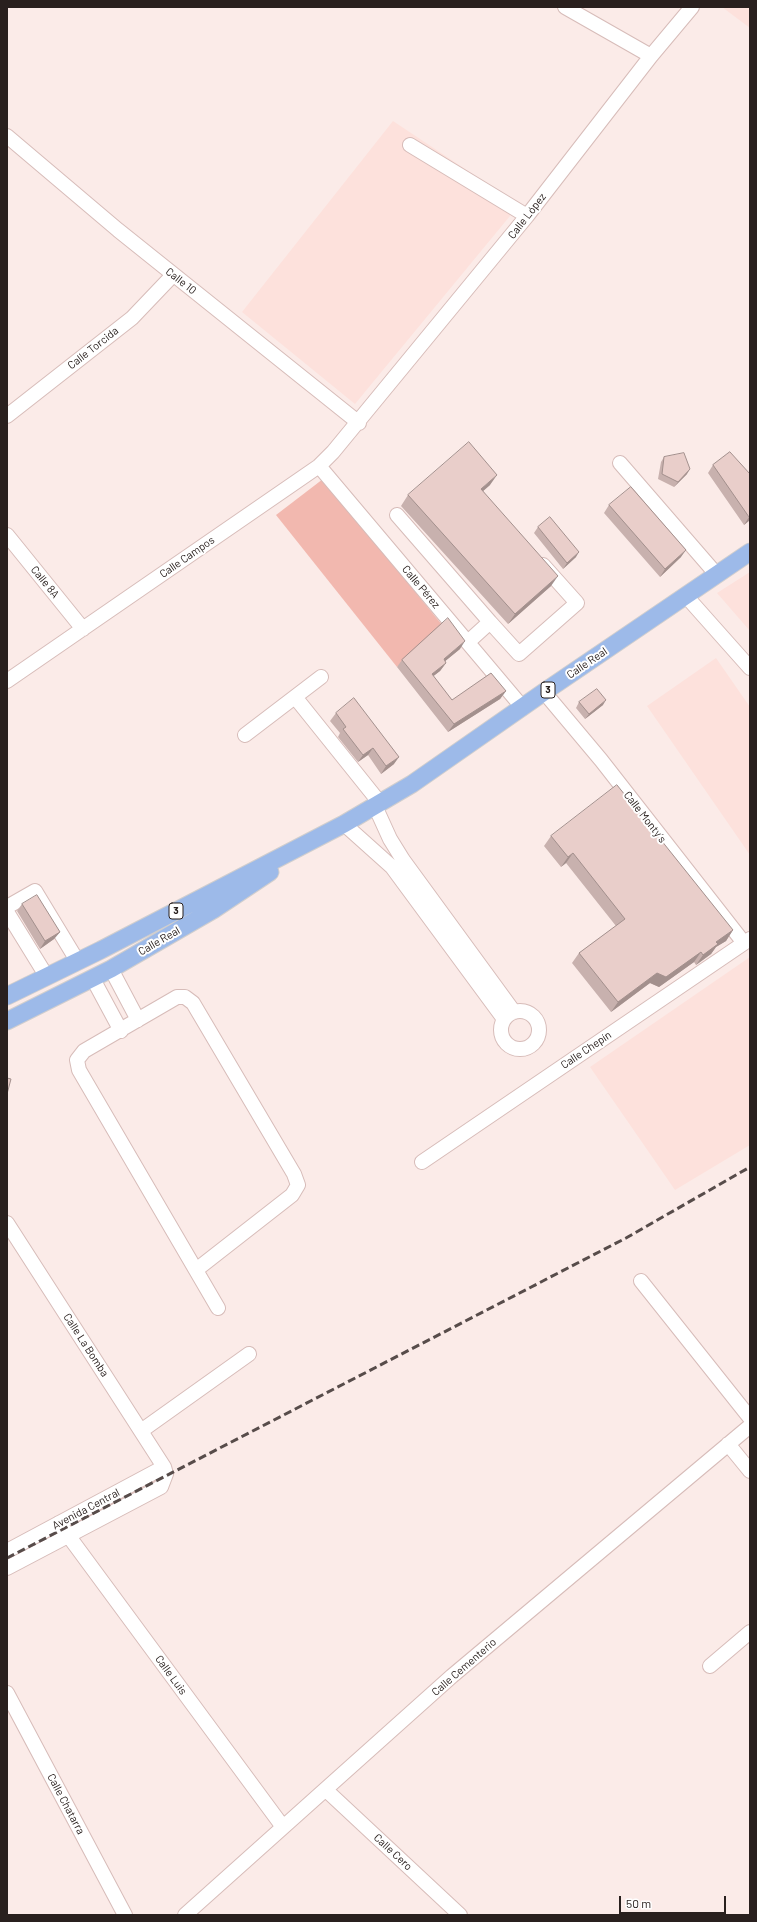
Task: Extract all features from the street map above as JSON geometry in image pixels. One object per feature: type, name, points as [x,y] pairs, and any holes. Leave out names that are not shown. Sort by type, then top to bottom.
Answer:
[{"type":"main road","name":"Calle Real","points":[[7,996],[78,962],[378,805],[437,768],[544,692],[750,552]]},
{"type":"main road","name":"Calle Real","points":[[7,1021],[111,969],[213,910],[344,824]]},
{"type":"street","points":[[565,7],[651,56]]},
{"type":"street","name":"Calle López","points":[[359,422],[527,216],[651,56],[692,7]]},
{"type":"street","name":"Calle 10","points":[[7,136],[173,275],[359,422]]},
{"type":"street","points":[[410,145],[527,216]]},
{"type":"street","name":"Calle Torcida","points":[[7,416],[132,318],[173,275]]},
{"type":"street","name":"Calle Campos","points":[[7,681],[319,466],[359,422]]},
{"type":"street","points":[[620,463],[717,575]]},
{"type":"street","name":"Calle Pérez","points":[[319,466],[523,708]]},
{"type":"street","points":[[397,515],[519,654],[577,604],[536,557]]},
{"type":"street","name":"Calle 8A","points":[[9,543],[83,629]]},
{"type":"street","points":[[686,596],[750,668]]},
{"type":"street","points":[[468,642],[490,622]]},
{"type":"street","points":[[245,735],[321,677]]},
{"type":"street","name":"Calle Monty´s","points":[[544,692],[602,760],[747,941]]},
{"type":"street","points":[[295,697],[378,805],[398,864]]},
{"type":"street","points":[[344,824],[398,864],[509,1015]]},
{"type":"street","points":[[7,907],[35,891],[78,962]]},
{"type":"street","points":[[7,912],[47,977]]},
{"type":"street","name":"Calle Chepín","points":[[422,1162],[747,941]]},
{"type":"street","points":[[111,969],[138,1020]]},
{"type":"street","points":[[93,978],[121,1031]]},
{"type":"street","points":[[196,1270],[292,1195],[298,1186],[294,1174],[193,1003],[185,997],[177,997],[121,1031],[84,1051],[77,1060],[79,1070],[218,1308]]},
{"type":"street","name":"Calle La Bomba","points":[[7,1222],[164,1467]]},
{"type":"street","points":[[641,1280],[750,1418]]},
{"type":"street","points":[[141,1431],[249,1354]]},
{"type":"street","name":"Calle Cementerio","points":[[185,1915],[452,1676],[750,1426]]},
{"type":"street","points":[[728,1444],[750,1471]]},
{"type":"street","name":"Avenida Central","points":[[7,1551],[164,1467],[166,1474],[161,1488],[7,1568]]},
{"type":"street","name":"Calle Luis","points":[[59,1523],[282,1827]]},
{"type":"street","points":[[710,1666],[750,1632]]},
{"type":"street","name":"Calle Chatarra","points":[[7,1693],[125,1915]]},
{"type":"street","name":"Calle Cero","points":[[326,1790],[460,1915]]},
{"type":"shaded area","points":[[722,7],[750,7],[750,28]]},
{"type":"shaded area","points":[[393,121],[519,205],[355,404],[242,312]]},
{"type":"shaded area","points":[[323,479],[443,626],[397,667],[276,515]]},
{"type":"shaded area","points":[[750,572],[750,631],[717,593]]},
{"type":"shaded area","points":[[716,658],[750,707],[750,855],[647,706]]},
{"type":"shaded area","points":[[750,957],[750,1145],[675,1190],[590,1067]]},
{"type":"building","points":[[469,442],[497,475],[481,489],[558,576],[515,614],[408,495]]},
{"type":"building","points":[[730,452],[750,474],[749,517],[713,465]]},
{"type":"building","points":[[684,453],[690,469],[678,482],[662,474],[664,457]]},
{"type":"building","points":[[631,487],[686,550],[665,569],[609,505]]},
{"type":"building","points":[[550,517],[579,552],[567,563],[538,527]]},
{"type":"building","points":[[448,618],[465,641],[444,659],[446,663],[432,674],[452,700],[491,673],[506,691],[454,724],[402,660]]},
{"type":"building","points":[[597,689],[606,700],[589,714],[579,702]]},
{"type":"building","points":[[354,698],[399,757],[386,766],[373,748],[363,755],[343,729],[346,727],[336,713]]},
{"type":"building","points":[[617,785],[733,930],[716,942],[718,944],[703,955],[701,952],[666,977],[657,973],[618,1002],[579,953],[625,919],[573,853],[568,857],[551,836]]},
{"type":"building","points":[[37,895],[60,932],[45,941],[22,904]]},
{"type":"building","points":[[7,1078],[11,1079],[7,1094]]},
{"type":"railway","points":[[7,1558],[626,1238],[750,1167]]}]
